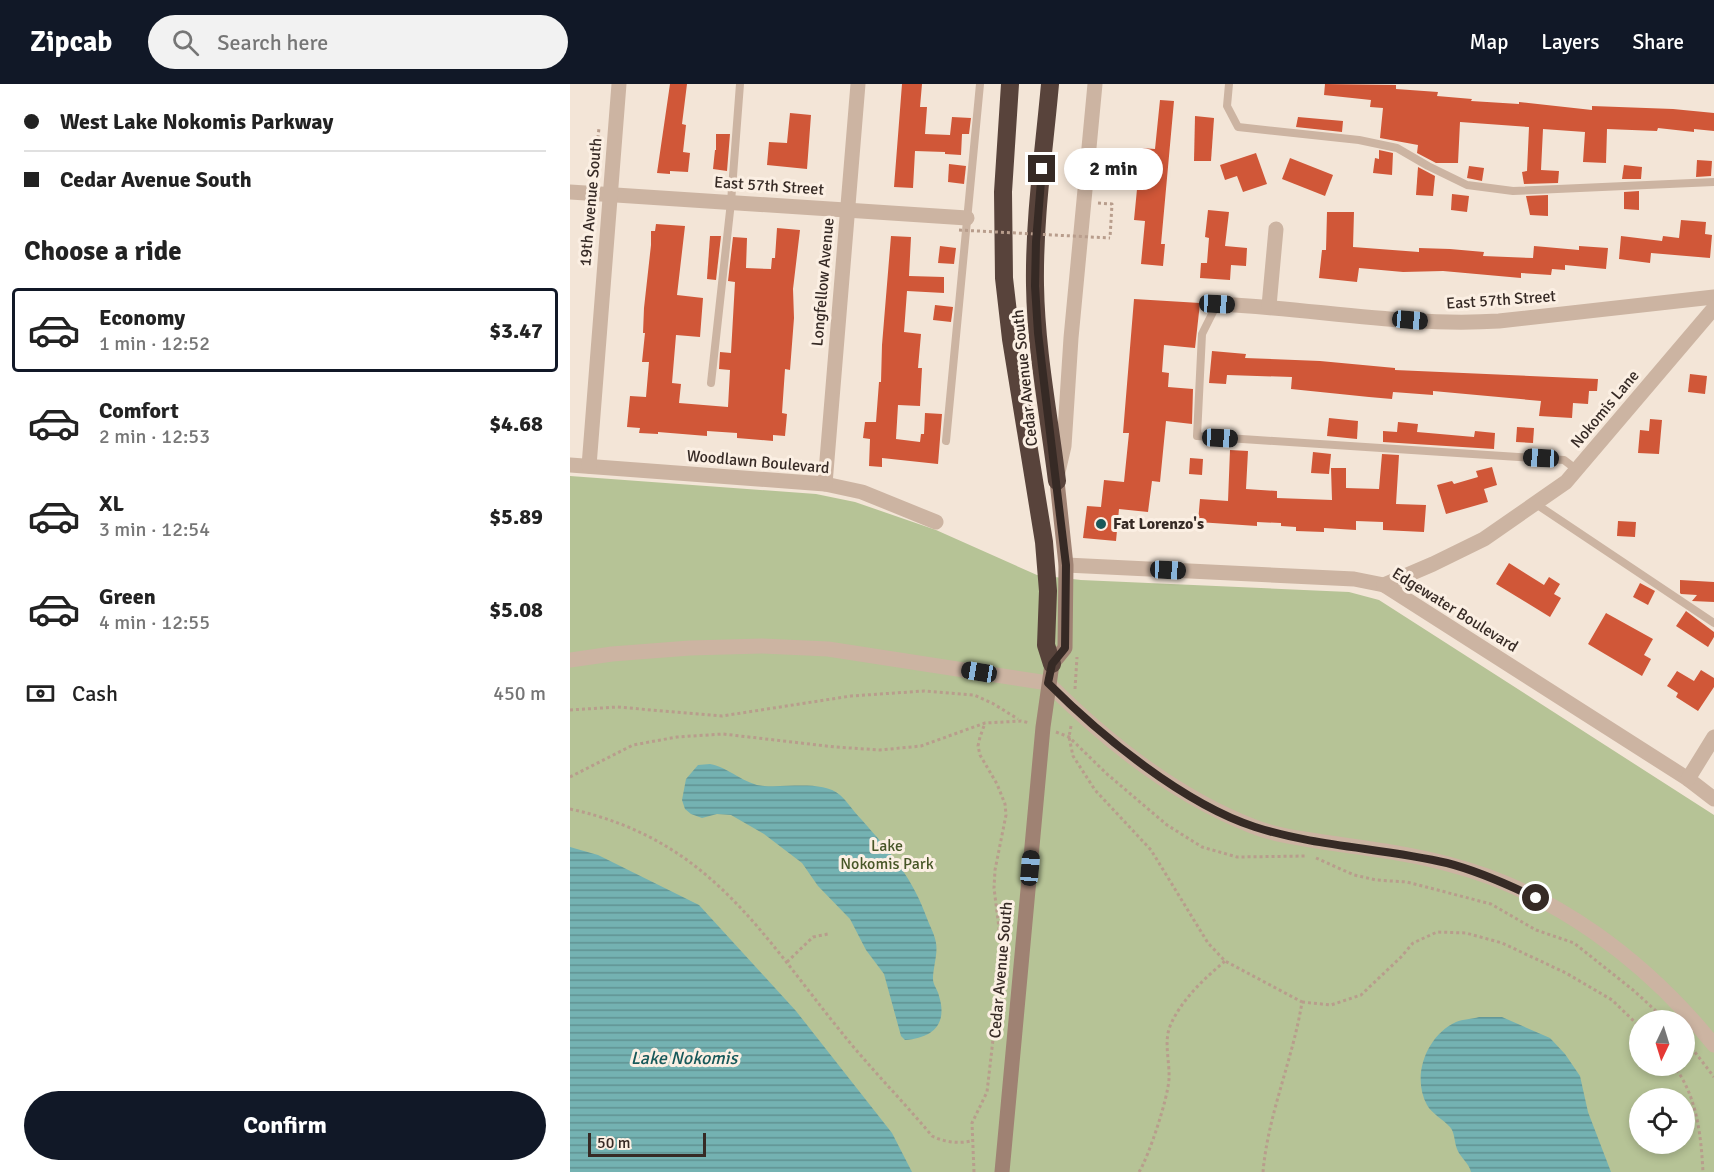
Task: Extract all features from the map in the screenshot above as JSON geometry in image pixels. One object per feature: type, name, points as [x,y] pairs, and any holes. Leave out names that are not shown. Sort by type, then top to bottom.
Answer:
[{"type":"highway","name":"Cedar Avenue South","points":[[1010,84],[1003,192],[1004,278],[1044,542],[1048,591],[1046,645],[1052,664]]},
{"type":"highway","name":"Cedar Avenue South","points":[[1050,85],[1036,242],[1035,286],[1038,333],[1056,481]]},
{"type":"main road","name":"Cedar Avenue South","points":[[1002,1172],[1048,683],[1052,664],[1065,648],[1066,565],[1056,481]]},
{"type":"street","name":"19th Avenue South","points":[[589,466],[619,84]]},
{"type":"street","name":"Longfellow Avenue","points":[[825,484],[858,84]]},
{"type":"street","points":[[1056,481],[1064,446],[1071,338],[1095,84]]},
{"type":"street","name":"East 57th Street","points":[[570,192],[847,209],[963,224]]},
{"type":"street","points":[[1269,306],[1276,229]]},
{"type":"street","name":"East 57th Street","points":[[1217,304],[1269,306],[1433,322],[1468,323],[1714,297]]},
{"type":"street","name":"Nokomis Lane","points":[[1384,585],[1484,539],[1566,482],[1714,308]]},
{"type":"street","name":"Woodlawn Boulevard","points":[[570,465],[825,484],[862,492],[936,522]]},
{"type":"street","name":"Edgewater Boulevard","points":[[1066,565],[1354,579],[1384,585],[1688,778],[1714,799]]},
{"type":"street","points":[[570,660],[690,648],[762,646],[828,649],[1048,683],[1073,708],[1144,766],[1217,811],[1254,827],[1293,837],[1448,864],[1503,881],[1552,906],[1619,950],[1656,982],[1714,1045]]},
{"type":"street","points":[[1688,778],[1714,737]]},
{"type":"lane","points":[[711,383],[731,202],[740,84]]},
{"type":"lane","points":[[946,441],[963,224],[980,84]]},
{"type":"lane","points":[[1229,84],[1227,106],[1238,127],[1359,140],[1397,148],[1467,185],[1513,191],[1714,182]]},
{"type":"lane","points":[[1217,304],[1202,334],[1197,436],[1564,460],[1577,470]]},
{"type":"lane","points":[[1536,504],[1714,623]]},
{"type":"path","points":[[963,224],[1110,238],[1112,204],[1098,203]]},
{"type":"path","points":[[570,710],[617,707],[722,716],[851,696],[924,691],[974,695],[1021,720],[985,723],[921,746],[880,750],[723,734],[676,737],[633,745],[570,777]]},
{"type":"path","points":[[974,1172],[972,1123],[987,1092],[991,1066],[1000,961],[995,879],[1006,815],[1005,804],[997,784],[980,755],[978,746],[985,723]]},
{"type":"path","points":[[1629,1016],[1612,1000],[1566,973],[1502,943],[1466,933],[1437,932],[1413,943],[1361,995],[1331,1005],[1302,1002],[1225,961],[1208,943],[1146,843],[1095,790],[1073,756],[1070,737],[1107,774],[1167,825],[1202,847],[1237,857],[1309,856],[1322,859],[1354,875],[1376,880],[1407,882],[1491,904],[1536,930],[1574,943],[1655,1010]]},
{"type":"path","points":[[570,809],[602,818],[642,834],[686,858],[718,884],[764,932],[842,1033],[932,1136],[942,1141],[964,1143],[971,1141]]},
{"type":"path","points":[[787,962],[813,938],[828,934]]},
{"type":"path","points":[[1139,1172],[1167,1094],[1170,1024],[1196,988],[1225,961]]},
{"type":"path","points":[[1263,1172],[1265,1152],[1297,1033],[1302,1002]]},
{"type":"path","points":[[1695,1052],[1714,1077]]},
{"type":"path","points":[[1681,1076],[1699,1120],[1704,1172]]},
{"type":"green space","name":"Lake Nokomis Park","points":[[570,476],[816,494],[855,502],[936,530],[1037,575],[1081,580],[1349,592],[1379,600],[1714,815],[1714,1172],[570,1172]]},
{"type":"water","points":[[710,764],[757,785],[814,786],[832,790],[843,797],[882,843],[908,879],[933,932],[936,952],[933,979],[941,1006],[941,1015],[936,1028],[915,1039],[905,1040],[901,1036],[884,974],[866,950],[850,919],[818,886],[802,863],[764,834],[731,815],[717,814],[702,818],[685,809],[682,800],[686,779],[698,765]]},
{"type":"water","name":"Lake Nokomis","points":[[570,847],[598,855],[699,905],[796,1011],[892,1133],[912,1172],[570,1172]]},
{"type":"water","points":[[1479,1017],[1502,1017],[1550,1038],[1565,1054],[1580,1076],[1588,1112],[1611,1172],[1471,1172],[1457,1149],[1452,1129],[1427,1105],[1422,1094],[1421,1069],[1430,1046],[1437,1036],[1456,1022]]},
{"type":"building","points":[[670,84],[687,84],[682,124],[686,125],[683,152],[690,153],[688,172],[670,171],[670,174],[657,173]]},
{"type":"building","points":[[902,84],[922,84],[920,107],[927,107],[925,134],[950,135],[952,117],[971,118],[969,134],[962,134],[961,155],[915,151],[913,188],[894,187]]},
{"type":"building","points":[[1325,84],[1396,85],[1396,89],[1438,92],[1437,96],[1472,99],[1471,101],[1519,104],[1519,102],[1592,110],[1592,106],[1714,113],[1714,131],[1694,129],[1694,132],[1658,128],[1657,131],[1607,129],[1606,163],[1583,162],[1585,132],[1543,129],[1541,170],[1559,171],[1558,183],[1524,184],[1522,172],[1527,171],[1529,127],[1460,122],[1458,163],[1436,163],[1417,153],[1418,145],[1380,138],[1383,108],[1370,107],[1371,100],[1324,95]]},
{"type":"building","points":[[1160,100],[1174,101],[1161,244],[1165,244],[1163,266],[1141,264],[1145,221],[1134,220],[1141,148],[1155,149]]},
{"type":"building","points":[[790,113],[811,115],[807,169],[767,165],[769,142],[787,143]]},
{"type":"building","points":[[1195,116],[1214,118],[1211,161],[1194,161]]},
{"type":"building","points":[[1298,117],[1343,121],[1342,132],[1296,127]]},
{"type":"building","points":[[716,134],[730,134],[727,171],[713,169]]},
{"type":"building","points":[[1379,150],[1393,153],[1392,175],[1373,173],[1375,158],[1379,159]]},
{"type":"building","points":[[1256,153],[1267,184],[1243,192],[1237,176],[1225,180],[1220,165]]},
{"type":"building","points":[[1290,158],[1333,175],[1325,196],[1282,179]]},
{"type":"building","points":[[1697,160],[1712,161],[1711,176],[1696,177]]},
{"type":"building","points":[[949,164],[966,166],[964,184],[948,182]]},
{"type":"building","points":[[1624,165],[1642,167],[1641,179],[1622,179]]},
{"type":"building","points":[[1469,166],[1484,168],[1482,181],[1467,178]]},
{"type":"building","points":[[1418,167],[1435,176],[1433,196],[1416,195]]},
{"type":"building","points":[[1639,191],[1639,210],[1624,209],[1624,192]]},
{"type":"building","points":[[1452,194],[1469,196],[1467,212],[1451,210]]},
{"type":"building","points":[[1548,195],[1548,216],[1530,215],[1526,196]]},
{"type":"building","points":[[1208,210],[1229,212],[1225,246],[1247,248],[1246,266],[1231,265],[1230,280],[1200,278],[1201,263],[1207,263],[1209,238],[1205,237]]},
{"type":"building","points":[[1327,212],[1354,212],[1353,247],[1419,252],[1419,248],[1450,249],[1484,252],[1483,256],[1533,258],[1534,246],[1579,250],[1579,246],[1608,248],[1606,269],[1565,265],[1565,270],[1552,269],[1551,275],[1521,273],[1521,278],[1443,271],[1403,272],[1359,268],[1357,282],[1319,278],[1322,250],[1326,250]]},
{"type":"building","points":[[1681,220],[1706,222],[1705,234],[1712,235],[1710,258],[1651,253],[1650,263],[1619,259],[1621,236],[1662,241],[1663,236],[1679,238]]},
{"type":"building","points":[[656,224],[685,226],[677,295],[703,298],[700,337],[676,335],[672,383],[681,384],[679,403],[728,407],[730,370],[719,369],[720,352],[731,353],[735,282],[728,281],[733,237],[747,238],[746,268],[771,269],[772,258],[775,258],[777,228],[800,230],[793,289],[794,318],[790,370],[785,369],[782,413],[787,414],[785,436],[773,435],[773,441],[737,438],[737,433],[707,431],[707,436],[658,432],[658,434],[639,433],[640,428],[627,427],[630,396],[646,397],[649,362],[642,362],[645,333],[643,333],[644,308],[651,231],[655,231]]},
{"type":"building","points":[[710,236],[721,236],[716,280],[707,279]]},
{"type":"building","points":[[891,236],[911,237],[909,276],[944,277],[944,293],[907,291],[904,332],[921,334],[918,368],[922,368],[920,406],[898,405],[896,439],[920,442],[921,434],[924,434],[925,413],[942,414],[938,464],[882,458],[882,467],[869,466],[870,439],[863,438],[865,422],[876,422]]},
{"type":"building","points":[[940,246],[956,248],[954,264],[938,263]]},
{"type":"building","points":[[1134,299],[1200,303],[1195,348],[1164,345],[1162,372],[1169,373],[1168,387],[1193,389],[1192,424],[1166,421],[1160,482],[1152,481],[1148,512],[1119,509],[1116,541],[1083,538],[1087,506],[1101,507],[1104,480],[1124,482],[1129,433],[1123,433]]},
{"type":"building","points":[[935,305],[953,307],[951,322],[933,320]]},
{"type":"building","points":[[1212,351],[1246,354],[1245,358],[1320,361],[1395,368],[1395,370],[1598,379],[1597,391],[1589,391],[1588,404],[1573,403],[1572,418],[1539,416],[1541,401],[1433,391],[1433,395],[1393,392],[1392,399],[1369,397],[1291,389],[1292,377],[1227,375],[1226,384],[1209,383]]},
{"type":"building","points":[[1690,374],[1707,376],[1705,394],[1688,392]]},
{"type":"building","points":[[1329,418],[1358,421],[1357,439],[1327,436]]},
{"type":"building","points":[[1650,419],[1662,420],[1659,454],[1638,453],[1640,430],[1649,431]]},
{"type":"building","points":[[1398,422],[1418,424],[1417,432],[1474,437],[1475,431],[1495,433],[1494,449],[1383,442],[1383,431],[1397,432]]},
{"type":"building","points":[[1517,427],[1534,428],[1533,443],[1516,442]]},
{"type":"building","points":[[1230,450],[1248,451],[1246,489],[1277,491],[1277,498],[1332,500],[1331,468],[1346,468],[1346,488],[1379,489],[1382,454],[1399,455],[1396,504],[1426,505],[1424,532],[1383,530],[1383,522],[1356,521],[1356,530],[1324,528],[1324,532],[1296,531],[1296,527],[1281,526],[1281,523],[1257,522],[1257,526],[1198,522],[1200,499],[1228,501]]},
{"type":"building","points":[[1313,452],[1331,454],[1329,474],[1311,473]]},
{"type":"building","points":[[1190,458],[1203,459],[1202,475],[1189,474]]},
{"type":"building","points":[[1492,467],[1497,485],[1484,489],[1488,502],[1446,514],[1437,485],[1452,481],[1454,484],[1478,477],[1476,471]]},
{"type":"building","points":[[1618,521],[1636,522],[1635,537],[1617,536]]},
{"type":"building","points":[[1509,563],[1544,585],[1549,577],[1560,584],[1554,594],[1561,598],[1550,617],[1496,584]]},
{"type":"building","points":[[1680,580],[1714,582],[1714,602],[1692,601],[1697,595],[1681,594]]},
{"type":"building","points":[[1640,583],[1655,591],[1648,605],[1633,597]]},
{"type":"building","points":[[1686,611],[1714,632],[1714,637],[1708,647],[1676,626]]},
{"type":"building","points":[[1606,613],[1653,639],[1644,655],[1651,659],[1642,676],[1588,644]]},
{"type":"building","points":[[1701,670],[1714,678],[1714,687],[1698,711],[1676,697],[1678,693],[1667,686],[1677,671],[1694,681]]},
{"type":"place","name":"Fat Lorenzo's","points":[[1101,524]]},
{"type":"route","points":[[1042,169],[1035,286],[1038,333],[1066,565],[1065,648],[1052,664],[1048,683],[1073,708],[1144,766],[1208,807],[1223,814],[1254,827],[1293,837],[1448,864],[1503,881],[1536,898]]}]
